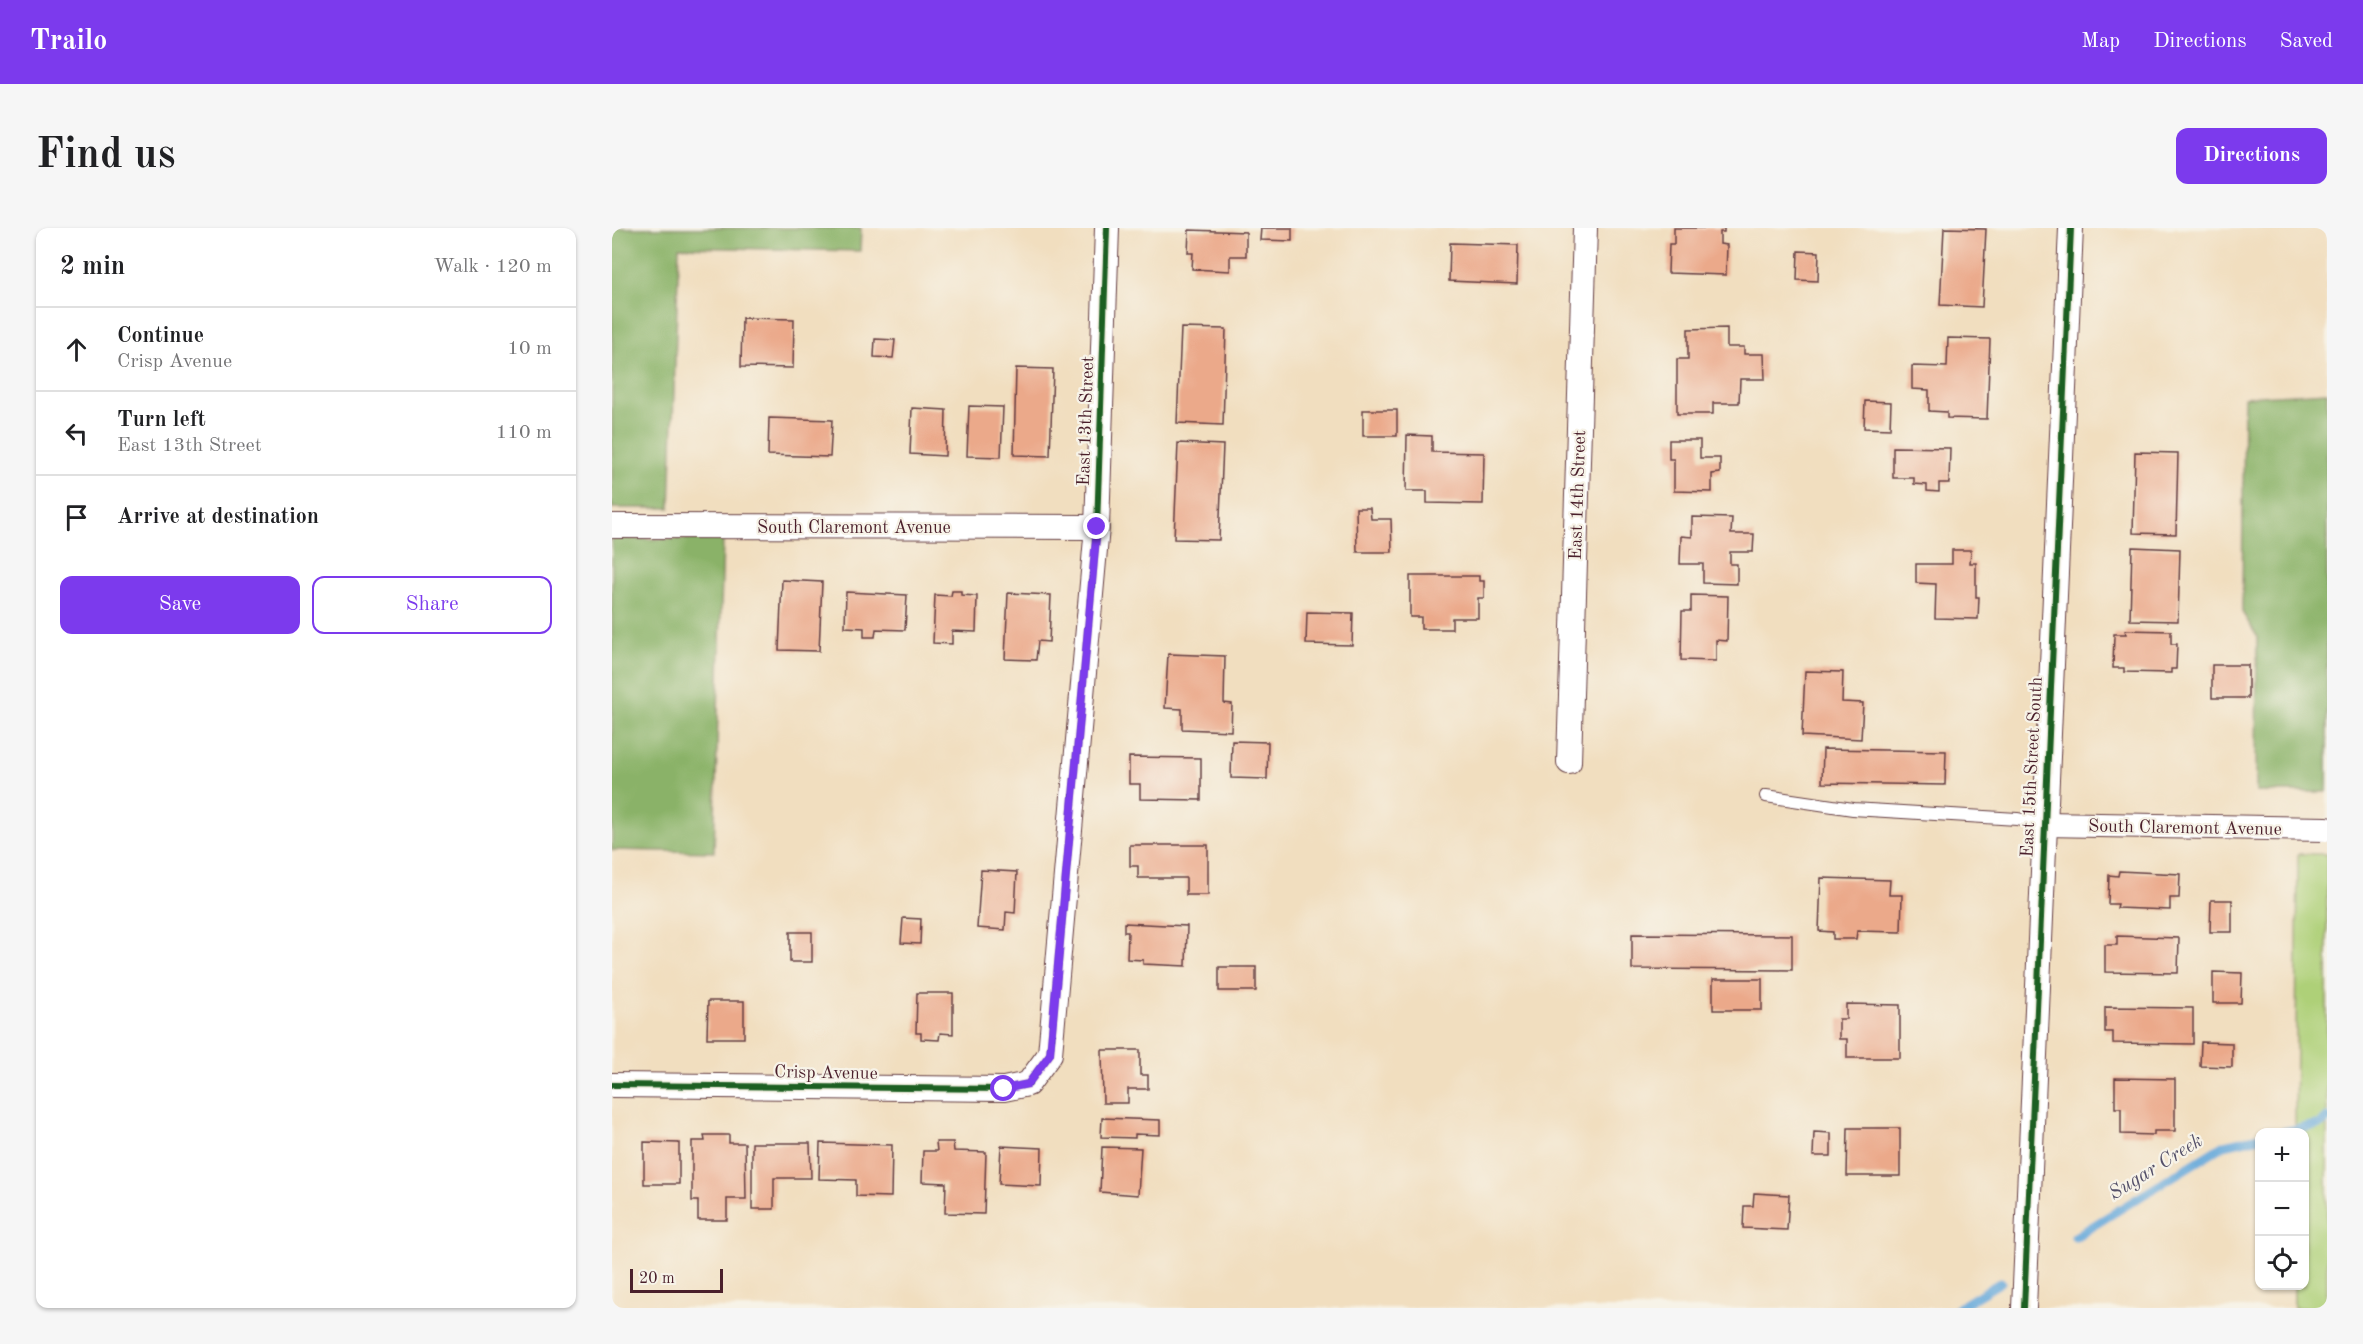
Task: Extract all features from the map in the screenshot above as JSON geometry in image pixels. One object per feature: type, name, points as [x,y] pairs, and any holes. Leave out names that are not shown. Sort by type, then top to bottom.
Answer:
[{"type":"street","name":"East 13th Street","points":[[1035,1075],[1050,1054],[1097,527],[1107,228]]},
{"type":"street","name":"East 14th Street","points":[[1569,762],[1585,228]]},
{"type":"street","name":"East 15th Street South","points":[[2024,1308],[2071,228]]},
{"type":"street","name":"South Claremont Avenue","points":[[612,526],[1097,527]]},
{"type":"street","name":"South Claremont Avenue","points":[[2044,824],[2327,829]]},
{"type":"street","name":"Crisp Avenue","points":[[612,1085],[1004,1089],[1028,1084],[1035,1075]]},
{"type":"lane","points":[[1766,796],[1853,809],[2017,819],[2044,824]]},
{"type":"green space","points":[[612,228],[861,228],[860,251],[679,247],[670,508],[612,508]]},
{"type":"green space","points":[[2327,392],[2327,792],[2256,792],[2257,636],[2242,612],[2244,397]]},
{"type":"green space","points":[[612,539],[723,539],[714,852],[612,850]]},
{"type":"green space","points":[[2298,854],[2327,854],[2327,1308],[2294,1308],[2294,1290],[2309,1290],[2309,1128],[2295,1128]]},
{"type":"building","points":[[1261,228],[1292,228],[1292,241],[1260,240]]},
{"type":"building","points":[[1674,228],[1724,228],[1724,232],[1720,232],[1720,244],[1727,245],[1726,275],[1668,273],[1669,244],[1674,244]]},
{"type":"building","points":[[1944,228],[1986,229],[1982,307],[1940,305]]},
{"type":"building","points":[[1189,230],[1246,232],[1246,256],[1230,256],[1230,271],[1192,269],[1193,253],[1188,253]]},
{"type":"building","points":[[1450,243],[1518,245],[1517,284],[1449,281]]},
{"type":"building","points":[[1798,251],[1819,252],[1818,281],[1797,280]]},
{"type":"building","points":[[742,318],[794,319],[793,368],[741,367]]},
{"type":"building","points":[[1181,328],[1226,329],[1223,425],[1177,423]]},
{"type":"building","points":[[1727,328],[1727,347],[1744,347],[1744,354],[1764,354],[1765,379],[1740,379],[1739,403],[1713,403],[1713,414],[1677,414],[1677,359],[1688,359],[1688,329]]},
{"type":"building","points":[[1948,338],[1990,339],[1987,419],[1947,418],[1947,412],[1929,411],[1929,390],[1912,389],[1912,366],[1947,367]]},
{"type":"building","points":[[875,339],[895,340],[893,358],[874,357]]},
{"type":"building","points":[[1016,368],[1053,369],[1050,456],[1014,455]]},
{"type":"building","points":[[1865,401],[1891,402],[1890,429],[1864,428]]},
{"type":"building","points":[[969,406],[1003,407],[1001,457],[967,456]]},
{"type":"building","points":[[912,408],[946,410],[945,456],[910,454]]},
{"type":"building","points":[[1363,410],[1397,410],[1397,436],[1363,436]]},
{"type":"building","points":[[769,418],[832,420],[830,457],[768,455]]},
{"type":"building","points":[[1407,435],[1432,436],[1432,452],[1484,453],[1483,504],[1427,503],[1427,491],[1406,491]]},
{"type":"building","points":[[1669,440],[1700,440],[1700,458],[1720,458],[1720,473],[1712,474],[1712,492],[1674,491],[1674,459],[1669,459]]},
{"type":"building","points":[[1178,443],[1223,445],[1219,540],[1174,539]]},
{"type":"building","points":[[1893,447],[1950,448],[1949,483],[1939,483],[1939,492],[1927,491],[1927,485],[1914,484],[1914,478],[1893,478]]},
{"type":"building","points":[[2135,452],[2178,453],[2176,534],[2133,533]]},
{"type":"building","points":[[1356,508],[1370,508],[1371,519],[1391,519],[1392,552],[1357,552]]},
{"type":"building","points":[[1692,517],[1732,518],[1731,534],[1754,534],[1753,552],[1730,552],[1730,564],[1737,564],[1737,584],[1703,583],[1703,564],[1680,564],[1681,536],[1692,537]]},
{"type":"building","points":[[2132,547],[2180,549],[2178,621],[2130,620]]},
{"type":"building","points":[[1952,550],[1971,550],[1970,563],[1976,563],[1978,619],[1935,618],[1936,584],[1916,583],[1916,564],[1952,564]]},
{"type":"building","points":[[1410,576],[1479,576],[1479,581],[1484,581],[1484,598],[1478,598],[1478,618],[1452,618],[1452,629],[1421,629],[1421,617],[1410,617]]},
{"type":"building","points":[[782,580],[822,582],[819,651],[779,650]]},
{"type":"building","points":[[952,591],[961,591],[961,595],[977,596],[976,632],[952,631],[952,644],[933,643],[935,595],[951,596]]},
{"type":"building","points":[[846,592],[907,595],[905,630],[876,629],[875,637],[864,637],[864,628],[845,627]]},
{"type":"building","points":[[1008,593],[1051,595],[1049,642],[1038,641],[1036,660],[1005,659]]},
{"type":"building","points":[[1691,595],[1728,596],[1727,641],[1716,640],[1716,661],[1681,660],[1682,611],[1691,611]]},
{"type":"building","points":[[1307,612],[1353,613],[1352,645],[1306,644]]},
{"type":"building","points":[[2125,630],[2171,631],[2171,644],[2177,644],[2176,669],[2171,669],[2171,673],[2124,672],[2124,668],[2113,668],[2114,634],[2126,634]]},
{"type":"building","points":[[1168,654],[1225,656],[1224,703],[1232,704],[1231,731],[1182,729],[1182,709],[1165,708]]},
{"type":"building","points":[[2212,665],[2248,665],[2248,698],[2212,698]]},
{"type":"building","points":[[1805,671],[1843,672],[1842,702],[1863,703],[1861,739],[1802,736]]},
{"type":"building","points":[[1232,741],[1268,742],[1267,779],[1231,778]]},
{"type":"building","points":[[1823,749],[1946,751],[1945,785],[1822,783]]},
{"type":"building","points":[[1129,757],[1201,758],[1201,800],[1140,799],[1140,784],[1129,784]]},
{"type":"building","points":[[1130,845],[1208,845],[1208,895],[1186,895],[1186,878],[1138,878],[1138,866],[1130,866]]},
{"type":"building","points":[[981,870],[1017,872],[1015,913],[1006,912],[1005,930],[977,928]]},
{"type":"building","points":[[2119,871],[2180,874],[2179,898],[2170,898],[2170,910],[2117,908],[2118,904],[2108,904],[2109,875],[2118,876]]},
{"type":"building","points":[[1821,878],[1890,880],[1889,895],[1902,895],[1901,932],[1857,931],[1856,939],[1833,939],[1833,932],[1819,931]]},
{"type":"building","points":[[2211,900],[2232,900],[2232,932],[2210,932]]},
{"type":"building","points":[[903,918],[921,919],[920,944],[901,943]]},
{"type":"building","points":[[1124,923],[1187,926],[1186,966],[1143,964],[1143,960],[1127,959],[1128,932],[1124,932]]},
{"type":"building","points":[[790,932],[812,932],[812,962],[790,962]]},
{"type":"building","points":[[1632,934],[1792,935],[1792,970],[1632,969]]},
{"type":"building","points":[[2117,936],[2179,938],[2178,973],[2105,972],[2105,945],[2117,945]]},
{"type":"building","points":[[1219,967],[1256,967],[1256,991],[1219,991]]},
{"type":"building","points":[[2213,972],[2242,973],[2241,1003],[2213,1003]]},
{"type":"building","points":[[1713,979],[1762,979],[1762,1010],[1713,1010]]},
{"type":"building","points":[[917,993],[953,993],[953,1034],[940,1033],[939,1040],[921,1039],[921,1033],[916,1033]]},
{"type":"building","points":[[708,1001],[744,1001],[744,1038],[707,1038]]},
{"type":"building","points":[[1846,1004],[1900,1005],[1900,1058],[1847,1058],[1847,1039],[1839,1039],[1839,1019],[1846,1019]]},
{"type":"building","points":[[2105,1007],[2193,1008],[2193,1044],[2113,1043],[2113,1032],[2105,1032]]},
{"type":"building","points":[[2201,1042],[2232,1043],[2232,1067],[2200,1066]]},
{"type":"building","points":[[1102,1050],[1140,1050],[1140,1075],[1148,1075],[1148,1089],[1128,1089],[1128,1103],[1103,1103]]},
{"type":"building","points":[[2115,1078],[2175,1079],[2175,1131],[2154,1131],[2154,1135],[2121,1134],[2121,1108],[2115,1108]]},
{"type":"building","points":[[1102,1118],[1160,1120],[1160,1135],[1135,1134],[1135,1138],[1101,1137]]},
{"type":"building","points":[[1848,1128],[1900,1128],[1900,1176],[1847,1176]]},
{"type":"building","points":[[1814,1132],[1831,1133],[1831,1156],[1813,1156]]},
{"type":"building","points":[[704,1135],[729,1135],[729,1143],[745,1143],[746,1199],[727,1199],[727,1220],[698,1220],[698,1201],[692,1201],[692,1141],[705,1141]]},
{"type":"building","points":[[644,1142],[679,1143],[679,1184],[644,1184]]},
{"type":"building","points":[[936,1142],[953,1142],[954,1151],[986,1152],[984,1214],[945,1213],[946,1183],[922,1182],[923,1151],[937,1151]]},
{"type":"building","points":[[752,1143],[810,1143],[811,1178],[774,1178],[774,1209],[752,1209]]},
{"type":"building","points":[[820,1143],[892,1145],[891,1197],[856,1196],[856,1180],[819,1179]]},
{"type":"building","points":[[1001,1146],[1042,1148],[1041,1186],[999,1184]]},
{"type":"building","points":[[1102,1147],[1141,1148],[1138,1195],[1100,1192]]},
{"type":"building","points":[[1754,1193],[1789,1195],[1787,1230],[1743,1228],[1744,1206],[1753,1206]]},
{"type":"waterway","name":"Sugar Creek","points":[[2302,1128],[2321,1124],[2327,1118]]},
{"type":"waterway","name":"Sugar Creek","points":[[2075,1237],[2224,1145],[2255,1138]]},
{"type":"waterway","name":"Sugar Creek","points":[[1958,1308],[2001,1282]]},
{"type":"cycle path","points":[[612,1085],[1004,1089],[1028,1084],[1050,1054],[1097,527],[1107,228]]},
{"type":"cycle path","points":[[2024,1308],[2071,228]]},
{"type":"route","points":[[1004,1089],[1028,1084],[1050,1054],[1097,527]]}]
